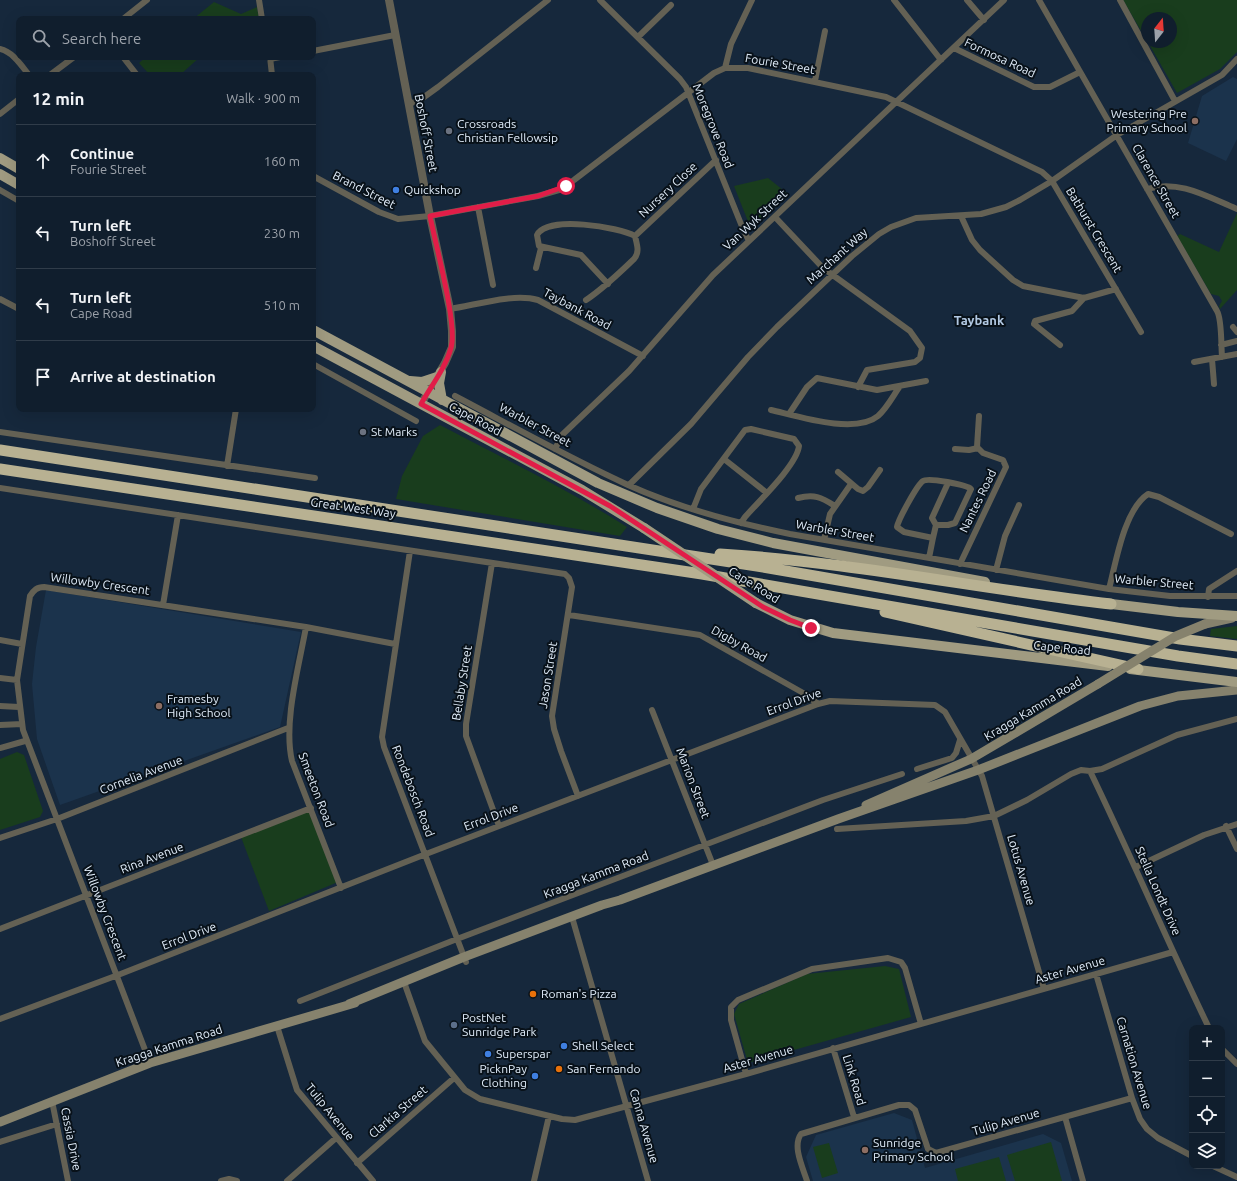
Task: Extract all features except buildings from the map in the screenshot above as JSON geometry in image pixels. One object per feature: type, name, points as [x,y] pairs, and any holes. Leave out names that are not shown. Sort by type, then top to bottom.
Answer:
[{"type":"highway","name":"Great West Way","points":[[0,450],[651,550]]},
{"type":"highway","name":"Great West Way","points":[[0,469],[702,574]]},
{"type":"highway","points":[[651,550],[772,557],[815,562],[1064,599],[1111,604]]},
{"type":"highway","points":[[651,550],[757,566],[1180,639],[1237,646]]},
{"type":"highway","points":[[702,574],[1171,655],[1237,664]]},
{"type":"highway","points":[[702,574],[894,614],[1138,669]]},
{"type":"main road","points":[[0,158],[16,168]]},
{"type":"main road","points":[[0,174],[16,183]]},
{"type":"main road","name":"Cape Road","points":[[316,332],[598,483],[657,508],[710,527],[793,547],[1111,604],[1178,612],[1237,616]]},
{"type":"main road","name":"Cape Road","points":[[316,348],[582,490],[644,528],[756,603],[796,623],[840,634],[1237,682]]},
{"type":"main road","points":[[404,379],[422,382],[439,375],[442,400]]},
{"type":"main road","name":"Kragga Kamma Road","points":[[838,819],[884,796],[971,759],[1176,636],[1204,624],[1237,616]]},
{"type":"main road","name":"Kragga Kamma Road","points":[[0,1122],[150,1063],[349,1004],[405,985],[620,900],[838,819],[978,770],[1140,706],[1178,696],[1237,690]]},
{"type":"street","points":[[127,16],[147,0]]},
{"type":"street","points":[[259,0],[262,16]]},
{"type":"street","name":"Boshoff Street","points":[[389,0],[430,216],[450,309],[452,342],[439,375],[421,404]]},
{"type":"street","points":[[409,104],[420,100],[438,87],[548,0]]},
{"type":"street","name":"Moregrove Road","points":[[600,0],[680,79],[688,91],[749,241]]},
{"type":"street","points":[[725,68],[731,44],[752,0]]},
{"type":"street","points":[[894,0],[941,60]]},
{"type":"street","points":[[967,0],[984,20]]},
{"type":"street","name":"Van Wyk Street","points":[[555,449],[562,435],[643,356],[694,294],[1004,0]]},
{"type":"street","name":"Clarence Street","points":[[1039,0],[1220,316],[1222,357]]},
{"type":"street","points":[[1120,0],[1175,101]]},
{"type":"street","points":[[638,37],[671,5]]},
{"type":"street","points":[[814,81],[825,31]]},
{"type":"street","points":[[316,50],[395,35]]},
{"type":"street","name":"Formosa Road","points":[[954,48],[1034,86],[1050,87],[1080,72]]},
{"type":"street","points":[[0,49],[13,56],[16,60]]},
{"type":"street","name":"Marchant Way","points":[[629,485],[691,424],[748,357],[867,243],[891,227],[923,217],[981,214],[1006,207],[1052,181],[1117,135],[1222,75],[1237,59]]},
{"type":"street","points":[[16,60],[26,72]]},
{"type":"street","points":[[54,72],[70,60]]},
{"type":"street","points":[[125,60],[135,72]]},
{"type":"street","points":[[270,60],[272,72]]},
{"type":"street","name":"Fourie Street","points":[[430,216],[538,196],[566,186],[688,91],[709,76],[725,68],[748,68],[877,94],[1038,170],[1052,181]]},
{"type":"street","points":[[0,114],[16,101]]},
{"type":"street","name":"Nursery Close","points":[[635,236],[716,160]]},
{"type":"street","name":"Brand Street","points":[[316,178],[390,217],[407,219],[430,216]]},
{"type":"street","name":"Bathurst Crescent","points":[[1052,181],[1141,332]]},
{"type":"street","points":[[1147,189],[1158,185],[1187,188],[1237,209]]},
{"type":"street","points":[[0,190],[16,199]]},
{"type":"street","points":[[478,207],[494,285]]},
{"type":"street","name":"Bathurst Crescent","points":[[961,216],[975,245],[1018,284],[1049,292],[1084,298],[1116,289]]},
{"type":"street","points":[[775,217],[832,275],[910,331],[922,348],[918,360],[867,370],[858,387]]},
{"type":"street","points":[[536,268],[540,248],[538,244],[538,233],[542,229],[556,225],[569,224],[606,227],[622,230],[635,236],[638,250],[636,256],[608,284],[586,300]]},
{"type":"street","points":[[540,248],[567,251],[581,255],[608,284]]},
{"type":"street","name":"Taybank Road","points":[[450,309],[512,298],[532,298],[643,356]]},
{"type":"street","points":[[1060,345],[1034,324],[1035,321],[1072,311],[1084,298]]},
{"type":"street","points":[[0,299],[16,307]]},
{"type":"street","points":[[1221,345],[1237,341]]},
{"type":"street","points":[[1194,362],[1237,354]]},
{"type":"street","points":[[1212,358],[1214,384]]},
{"type":"street","points":[[316,366],[416,421]]},
{"type":"street","points":[[788,414],[807,387],[817,378],[877,390],[926,381]]},
{"type":"street","points":[[771,410],[827,422],[862,423],[878,416],[900,386]]},
{"type":"street","name":"Warbler Street","points":[[455,396],[555,449],[629,485],[693,509],[741,523],[824,540],[1109,589],[1170,596],[1208,597],[1236,595]]},
{"type":"street","points":[[227,466],[236,412]]},
{"type":"street","points":[[955,449],[969,450],[978,448],[976,438],[979,416]]},
{"type":"street","points":[[693,509],[699,492],[748,429],[797,441],[799,446],[797,453],[783,474],[741,523]]},
{"type":"street","name":"Great West Way","points":[[0,432],[315,478]]},
{"type":"street","name":"Nantes Road","points":[[960,564],[1006,467],[1003,460],[983,453],[978,448]]},
{"type":"street","points":[[724,459],[767,493]]},
{"type":"street","points":[[838,472],[860,490],[866,490],[880,470]]},
{"type":"street","points":[[934,538],[904,532],[898,529],[897,524],[922,482],[930,479],[967,486],[971,492],[955,523],[948,525],[936,525]]},
{"type":"street","points":[[929,558],[936,525],[933,521],[932,515],[948,483]]},
{"type":"street","points":[[824,540],[828,521],[834,506],[851,484]]},
{"type":"street","points":[[0,488],[492,563]]},
{"type":"street","points":[[1109,589],[1122,538],[1132,512],[1137,504],[1148,494],[1159,497],[1231,534]]},
{"type":"street","points":[[798,498],[819,496],[834,506]]},
{"type":"street","points":[[996,570],[1005,536],[1019,505]]},
{"type":"street","points":[[163,605],[178,515]]},
{"type":"street","name":"Rondebosch Road","points":[[410,551],[382,737],[384,747],[426,854],[465,960]]},
{"type":"street","name":"Jason Street","points":[[492,563],[560,572],[570,578],[572,587],[569,615],[553,721],[561,751],[578,796]]},
{"type":"street","name":"Bellaby Street","points":[[492,563],[466,724],[466,736],[499,826]]},
{"type":"street","points":[[1208,597],[1209,589],[1237,571]]},
{"type":"street","name":"Willowby Crescent","points":[[150,1063],[58,819],[26,741],[19,707],[17,680],[30,596],[33,591],[40,587],[306,627],[395,644]]},
{"type":"street","name":"Digby Road","points":[[569,615],[700,635],[805,694],[818,704]]},
{"type":"street","name":"Smeeton Road","points":[[306,627],[288,728],[288,748],[341,888]]},
{"type":"street","points":[[0,640],[22,644]]},
{"type":"street","points":[[0,678],[17,680]]},
{"type":"street","name":"Errol Drive","points":[[0,1019],[118,976],[426,854],[673,761],[818,704],[830,701],[935,705],[945,712],[971,759]]},
{"type":"street","points":[[0,706],[19,707]]},
{"type":"street","name":"Marion Street","points":[[652,710],[713,865]]},
{"type":"street","points":[[837,829],[966,821],[994,816],[1027,800],[1070,774],[1081,770],[1090,771],[1106,767],[1177,735],[1237,719]]},
{"type":"street","points":[[0,725],[22,724]]},
{"type":"street","name":"Cornelia Avenue","points":[[0,838],[58,819],[288,728]]},
{"type":"street","points":[[917,769],[952,758],[956,753],[960,740]]},
{"type":"street","points":[[0,748],[26,741]]},
{"type":"street","name":"Lotus Avenue","points":[[971,759],[982,776],[1044,990]]},
{"type":"street","name":"Stella Londt Drive","points":[[1090,771],[1136,867],[1173,952],[1208,1025]]},
{"type":"street","name":"Kragga Kamma Road","points":[[300,1001],[457,939],[706,846],[823,800],[902,774]]},
{"type":"street","name":"Rina Avenue","points":[[0,929],[311,808]]},
{"type":"street","points":[[1136,867],[1182,844],[1226,826],[1237,824]]},
{"type":"street","points":[[1226,826],[1237,849]]},
{"type":"street","name":"Canna Avenue","points":[[572,919],[648,1181]]},
{"type":"street","name":"Aster Avenue","points":[[405,985],[426,1041],[465,1090],[480,1099],[549,1116],[575,1120],[746,1074],[1173,952]]},
{"type":"street","points":[[746,1074],[731,1020],[730,1011],[733,1004],[738,1000],[812,969],[888,958],[897,960],[906,968],[922,1024]]},
{"type":"street","name":"Carnation Avenue","points":[[1096,974],[1132,1098],[1140,1119],[1147,1129],[1163,1141],[1189,1154]]},
{"type":"street","name":"Tulip Avenue","points":[[277,1026],[297,1090],[373,1181]]},
{"type":"street","name":"Link Road","points":[[833,1048],[854,1118]]},
{"type":"street","points":[[1225,1052],[1237,1064]]},
{"type":"street","name":"Clarkia Street","points":[[357,1163],[454,1078]]},
{"type":"street","name":"Tulip Avenue","points":[[807,1181],[797,1146],[799,1137],[805,1132],[899,1105],[908,1105],[915,1110],[928,1149],[936,1152],[1132,1098]]},
{"type":"street","name":"Cassia Drive","points":[[52,1101],[68,1181]]},
{"type":"street","points":[[534,1181],[549,1116]]},
{"type":"street","points":[[1065,1117],[1083,1181]]},
{"type":"street","points":[[0,1142],[57,1124]]},
{"type":"street","points":[[287,1181],[336,1138]]},
{"type":"street","points":[[1220,1169],[1237,1177]]},
{"type":"street","points":[[221,1181],[230,1179],[237,1181]]},
{"type":"shaded area","points":[[1233,77],[1237,79],[1237,139],[1226,161],[1188,143],[1202,96]]},
{"type":"shaded area","name":"Framesby High School","points":[[46,590],[301,632],[280,727],[60,805],[37,739],[32,684],[36,647]]},
{"type":"shaded area","name":"Sunridge Primary School","points":[[894,1113],[912,1120],[925,1168],[1043,1134],[1061,1143],[1072,1181],[813,1181],[806,1157],[816,1135]]},
{"type":"green space","points":[[1123,0],[1237,0],[1237,52],[1220,69],[1177,93],[1151,48],[1177,48],[1177,12],[1141,12],[1141,31]]},
{"type":"green space","points":[[214,2],[241,14],[257,7],[258,16],[197,16]]},
{"type":"green space","points":[[142,60],[197,60],[183,72],[147,72],[139,63]]},
{"type":"green space","points":[[768,178],[788,194],[751,229],[734,186]]},
{"type":"green space","points":[[1237,213],[1237,290],[1220,309],[1219,306],[1222,301],[1219,296],[1211,294],[1177,236],[1180,234],[1219,252]]},
{"type":"green space","points":[[440,425],[558,487],[627,527],[620,536],[396,499],[402,476],[423,436]]},
{"type":"green space","points":[[1237,626],[1237,639],[1210,636],[1211,629]]},
{"type":"green space","points":[[17,752],[24,755],[43,811],[40,817],[0,830],[0,759]]},
{"type":"green space","points":[[309,811],[338,882],[269,911],[241,837]]},
{"type":"green space","points":[[885,966],[899,969],[911,1017],[748,1063],[734,1014],[739,1004],[807,974]]},
{"type":"green space","points":[[1051,1142],[1062,1181],[1015,1181],[1007,1155]]},
{"type":"green space","points":[[829,1143],[838,1173],[822,1178],[813,1147]]},
{"type":"green space","points":[[999,1157],[1006,1181],[958,1181],[955,1169]]},
{"type":"place","name":"Westering Pre Primary School","points":[[1195,121]]},
{"type":"place","name":"Crossroads Christian Fellowsip","points":[[449,131]]},
{"type":"place","name":"Quickshop","points":[[396,190]]},
{"type":"place","name":"St Marks","points":[[363,432]]},
{"type":"place","name":"Framesby High School","points":[[159,706]]},
{"type":"place","name":"Roman's Pizza","points":[[533,994]]},
{"type":"place","name":"PostNet Sunridge Park","points":[[454,1025]]},
{"type":"place","name":"Shell Select","points":[[564,1046]]},
{"type":"place","name":"Superspar","points":[[488,1054]]},
{"type":"place","name":"San Fernando","points":[[559,1069]]},
{"type":"place","name":"PicknPay Clothing","points":[[535,1076]]},
{"type":"place","name":"Sunridge Primary School","points":[[865,1150]]},
{"type":"district","name":"Taybank","points":[[979,320]]},
{"type":"route","points":[[566,186],[551,193],[538,196],[430,216],[450,309],[452,347],[441,372],[421,404],[610,506],[763,607],[776,614],[811,628]]}]
